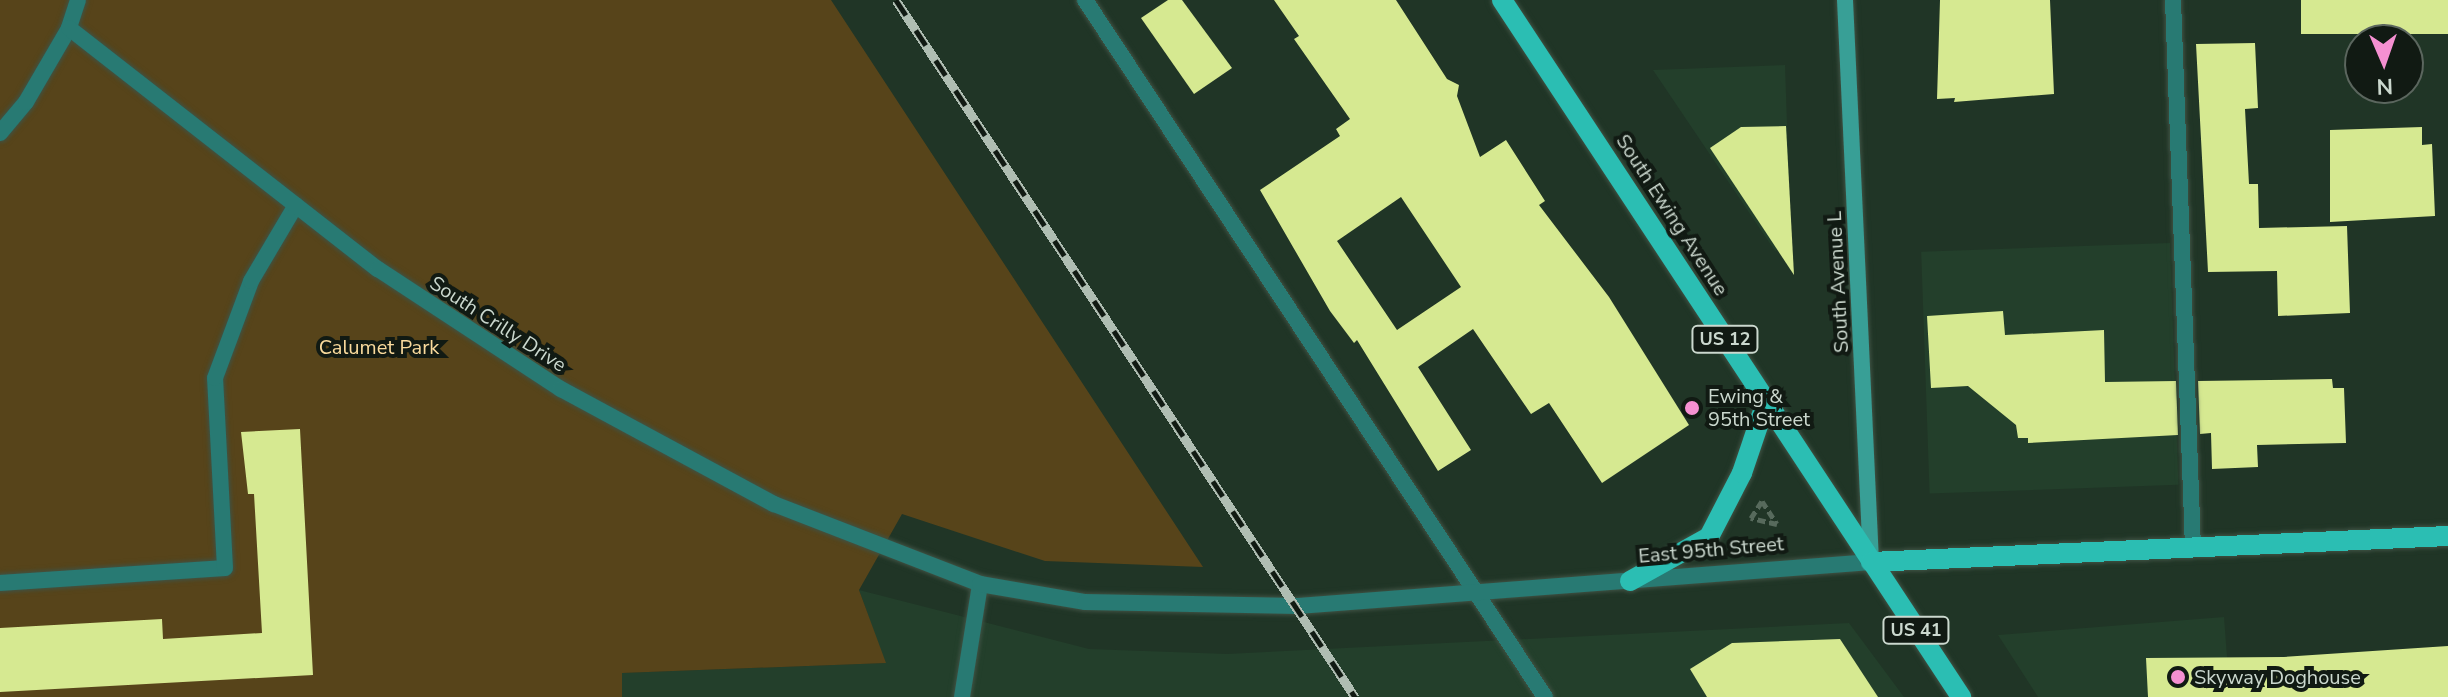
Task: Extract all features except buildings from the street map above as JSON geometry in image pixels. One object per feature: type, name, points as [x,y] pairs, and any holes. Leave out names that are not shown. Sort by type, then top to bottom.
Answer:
[{"type":"main road","name":"South Ewing Avenue","points":[[1502,0],[1961,697]]},
{"type":"main road","points":[[1630,581],[1709,537],[1740,479],[1766,402]]},
{"type":"main road","name":"East 95th Street","points":[[1871,562],[2448,536]]},
{"type":"street","points":[[0,133],[26,102],[69,28],[78,0]]},
{"type":"street","points":[[1085,0],[1545,697]]},
{"type":"street","name":"South Avenue L","points":[[1845,0],[1871,562]]},
{"type":"street","points":[[2173,0],[2193,548]]},
{"type":"street","name":"South Crilly Drive","points":[[69,28],[378,269],[561,389],[774,504],[980,584]]},
{"type":"street","points":[[0,583],[225,568],[215,378],[251,281],[296,205]]},
{"type":"street","name":"East 95th Street","points":[[980,584],[1085,602],[1180,608],[1298,606],[1871,562]]},
{"type":"street","points":[[962,697],[980,584]]},
{"type":"path","points":[[1751,518],[1777,524],[1762,501]]},
{"type":"shaded area","points":[[1785,65],[1791,244],[1775,251],[1653,70]]},
{"type":"shaded area","points":[[2170,243],[2178,485],[1930,494],[1921,252]]},
{"type":"shaded area","points":[[859,590],[1089,649],[1227,654],[1849,623],[1904,697],[622,697],[621,673],[885,663]]},
{"type":"shaded area","points":[[2224,617],[2230,697],[2038,697],[1998,635]]},
{"type":"green space","name":"Calumet Park","points":[[0,0],[831,0],[1203,567],[1045,561],[902,514],[859,590],[886,663],[622,673],[622,697],[0,697]]},
{"type":"railway","points":[[896,0],[1355,697]]},
{"type":"place","name":"Ewing & 95th Street","points":[[1692,408]]},
{"type":"place","name":"Skyway Doghouse","points":[[2178,677]]}]
